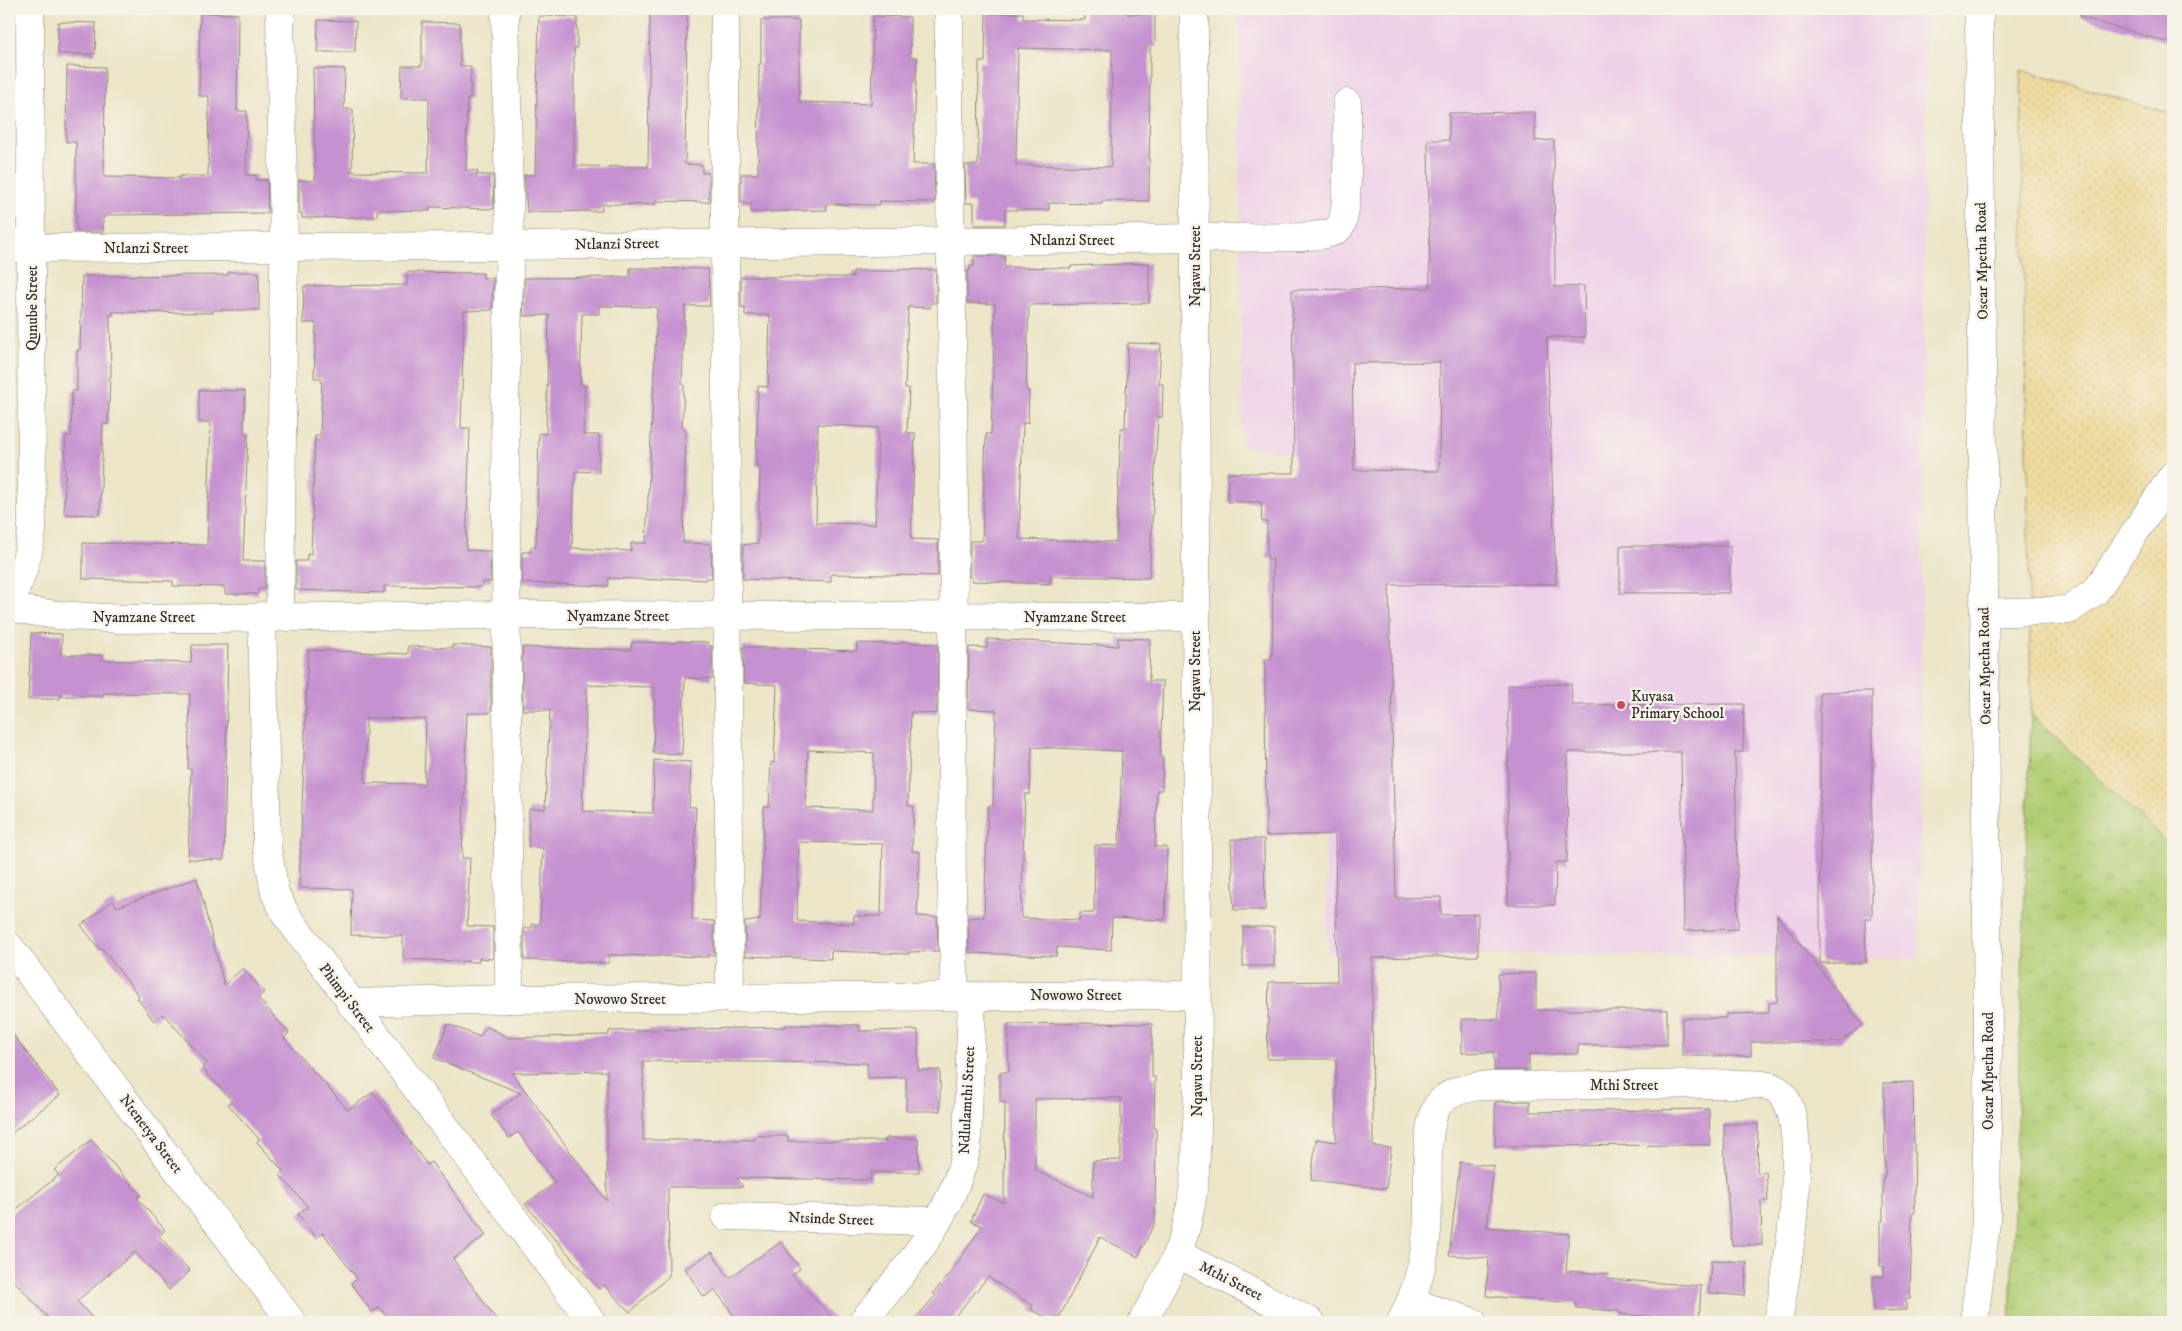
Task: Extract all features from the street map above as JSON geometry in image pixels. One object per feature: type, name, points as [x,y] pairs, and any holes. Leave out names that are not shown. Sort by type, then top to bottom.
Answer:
[{"type":"street","name":"Qunube Street","points":[[9,602],[19,584],[28,556],[32,531],[20,248],[30,9]]},
{"type":"street","points":[[271,616],[283,410],[284,247],[280,9]]},
{"type":"street","points":[[505,9],[510,246],[506,402],[510,999]]},
{"type":"street","points":[[725,9],[730,999]]},
{"type":"street","points":[[949,9],[950,241],[954,416],[952,792],[963,996]]},
{"type":"street","name":"Nqawu Street","points":[[1142,1322],[1178,1254],[1192,1205],[1196,1175],[1194,9]]},
{"type":"street","name":"Oscar Mpetha Road","points":[[1974,1322],[1986,1222],[1988,1127],[1980,9]]},
{"type":"street","name":"Ntlanzi Street","points":[[20,248],[510,246],[1303,237],[1323,234],[1340,228],[1345,212],[1347,103]]},
{"type":"street","points":[[1984,613],[2069,610],[2096,591],[2173,475]]},
{"type":"street","name":"Nyamzane Street","points":[[9,608],[57,615],[120,619],[271,616],[1195,617]]},
{"type":"street","name":"Phimpi Street","points":[[271,616],[267,847],[275,893],[286,916],[350,1003],[592,1322]]},
{"type":"street","name":"Ntenetya Street","points":[[9,946],[292,1322]]},
{"type":"street","name":"Nowowo Street","points":[[350,1003],[510,999],[730,999],[1197,994]]},
{"type":"street","name":"Ndlulamthi Street","points":[[862,1322],[907,1267],[955,1188],[967,1147],[963,996]]},
{"type":"street","name":"Mthi Street","points":[[1473,1322],[1406,1312],[1420,1279],[1428,1229],[1430,1123],[1437,1106],[1449,1094],[1478,1086],[1739,1084],[1777,1089],[1787,1100],[1793,1117],[1796,1176],[1787,1272],[1778,1322]]},
{"type":"street","name":"Ntsinde Street","points":[[726,1216],[936,1222]]},
{"type":"street","name":"Mthi Street","points":[[1178,1254],[1311,1322]]},
{"type":"shaded area","name":"Kuyasa Primary School","points":[[1239,9],[1926,9],[1919,958],[1328,953],[1317,458],[1242,445]]},
{"type":"green space","points":[[2031,714],[2173,848],[2173,1322],[2010,1322]]},
{"type":"sand","points":[[2021,70],[2173,114],[2173,848],[2031,714]]},
{"type":"building","points":[[1085,9],[1127,9],[1127,14],[1155,14],[1155,45],[1150,45],[1149,201],[1102,201],[1102,204],[1049,203],[1049,210],[1005,210],[1005,225],[974,225],[974,203],[966,203],[965,165],[978,165],[979,62],[985,62],[986,13],[1023,13],[1023,19],[1085,20]],"holes":[[[1018,48],[1112,50],[1111,167],[1016,165]]]},
{"type":"building","points":[[2081,9],[2173,9],[2173,20],[2167,42],[2080,17]]},
{"type":"building","points":[[200,13],[238,14],[237,111],[247,111],[246,175],[256,175],[256,180],[267,180],[268,213],[107,215],[107,217],[103,217],[103,232],[76,232],[76,142],[66,142],[67,66],[105,67],[104,177],[180,178],[180,176],[208,176],[209,96],[199,96]]},
{"type":"building","points":[[650,14],[687,14],[685,164],[702,165],[702,173],[709,173],[709,202],[655,201],[655,205],[602,204],[602,211],[527,212],[524,175],[535,175],[539,16],[577,17],[577,48],[574,48],[574,166],[648,167]]},
{"type":"building","points":[[873,16],[910,17],[910,57],[917,57],[913,164],[934,164],[935,202],[880,201],[880,205],[826,204],[827,210],[751,212],[751,203],[741,203],[741,174],[758,174],[761,20],[799,20],[799,102],[871,104]]},
{"type":"building","points":[[318,20],[356,21],[355,52],[317,52]]},
{"type":"building","points":[[58,22],[96,23],[95,54],[58,54]]},
{"type":"building","points":[[422,22],[460,23],[460,66],[471,66],[470,99],[467,99],[466,170],[478,171],[477,175],[493,175],[494,209],[430,207],[430,211],[377,210],[377,217],[302,218],[302,213],[299,213],[299,180],[315,181],[313,68],[345,69],[344,109],[353,109],[352,172],[428,173],[429,98],[401,98],[402,66],[422,66]]},
{"type":"building","points":[[1535,112],[1535,141],[1554,140],[1555,287],[1584,286],[1585,337],[1547,337],[1556,584],[1389,585],[1396,898],[1441,897],[1441,915],[1478,914],[1478,956],[1372,958],[1373,1146],[1391,1148],[1386,1189],[1311,1180],[1316,1139],[1336,1142],[1336,1059],[1267,1059],[1269,982],[1337,981],[1335,834],[1266,836],[1265,659],[1272,659],[1273,559],[1267,559],[1267,522],[1262,522],[1261,502],[1228,502],[1227,473],[1294,473],[1292,290],[1430,288],[1428,140],[1449,140],[1449,113]],"holes":[[[1440,362],[1439,471],[1354,470],[1352,363]]]},
{"type":"building","points":[[974,256],[1005,256],[1004,267],[1071,268],[1071,266],[1149,263],[1149,303],[1029,305],[1026,390],[1029,391],[1028,423],[1023,423],[1019,539],[1116,542],[1121,428],[1125,428],[1128,343],[1161,344],[1159,384],[1163,384],[1162,417],[1158,417],[1149,578],[1050,576],[1050,584],[972,581],[972,577],[969,577],[970,541],[982,541],[986,434],[991,434],[995,304],[967,303],[967,271],[970,271],[970,266],[974,266]]},
{"type":"building","points":[[630,268],[708,269],[710,306],[685,306],[682,384],[684,385],[682,430],[686,430],[683,543],[711,544],[712,578],[706,578],[706,580],[662,578],[662,580],[608,578],[608,586],[522,583],[522,552],[531,552],[531,547],[536,547],[539,433],[546,434],[549,315],[523,316],[525,278],[630,277]],"holes":[[[599,306],[657,307],[646,543],[631,543],[631,551],[572,548],[575,471],[599,472],[599,435],[583,435],[585,385],[580,385],[582,314],[599,314]]]},
{"type":"building","points":[[898,269],[936,270],[936,303],[930,303],[930,308],[908,307],[905,388],[909,388],[907,433],[915,433],[911,539],[938,540],[938,576],[831,574],[831,582],[743,579],[743,545],[758,543],[760,466],[756,466],[758,386],[768,387],[770,315],[745,315],[745,307],[741,307],[741,277],[853,277],[853,271],[898,271]],"holes":[[[818,424],[878,428],[875,524],[816,523]]]},
{"type":"building","points":[[228,272],[259,272],[259,310],[213,310],[213,313],[113,312],[113,315],[110,315],[111,377],[108,425],[103,424],[100,515],[64,514],[66,436],[71,436],[72,391],[77,391],[77,350],[80,350],[82,276],[228,275]]},
{"type":"building","points":[[407,272],[483,273],[483,278],[493,278],[492,310],[464,311],[461,428],[470,428],[466,550],[490,551],[491,582],[482,582],[482,587],[384,586],[384,593],[296,590],[296,561],[307,561],[307,554],[311,555],[315,436],[320,436],[322,378],[314,378],[316,323],[303,323],[304,286],[407,285]]},
{"type":"building","points":[[199,390],[245,391],[244,434],[248,434],[243,561],[265,561],[265,589],[258,589],[258,594],[225,594],[225,587],[173,586],[173,581],[83,579],[83,543],[207,545],[211,422],[199,422]]},
{"type":"building","points":[[1620,546],[1730,546],[1730,593],[1620,593]]},
{"type":"building","points":[[31,633],[62,634],[61,655],[102,655],[102,660],[191,663],[192,645],[228,645],[224,860],[188,859],[191,769],[188,769],[190,694],[103,693],[103,696],[60,696],[60,699],[28,699]]},
{"type":"building","points":[[1118,638],[1150,639],[1149,681],[1163,681],[1160,757],[1163,757],[1162,790],[1157,790],[1155,847],[1167,847],[1165,920],[1112,918],[1111,950],[1057,947],[1056,956],[969,953],[968,918],[984,917],[988,806],[993,806],[996,710],[968,709],[969,647],[987,648],[987,639],[1118,646]],"holes":[[[1032,747],[1122,751],[1119,846],[1095,845],[1094,913],[1080,913],[1079,920],[1021,918],[1025,794],[1030,794]]]},
{"type":"building","points":[[676,641],[708,642],[708,646],[712,646],[712,679],[685,678],[682,754],[653,753],[655,687],[587,685],[582,811],[653,813],[654,760],[691,762],[689,807],[696,807],[692,920],[714,921],[714,955],[708,955],[708,957],[609,955],[609,963],[524,960],[524,928],[532,928],[532,924],[540,924],[543,848],[528,847],[529,809],[545,809],[550,710],[523,710],[522,647],[631,650],[632,642],[676,643]]},
{"type":"building","points":[[902,642],[938,644],[937,714],[911,712],[908,806],[914,806],[912,851],[920,852],[917,916],[937,917],[938,951],[909,952],[909,954],[831,951],[831,959],[745,956],[745,922],[760,920],[764,807],[769,807],[771,762],[774,763],[777,685],[744,683],[743,647],[857,651],[857,643],[901,644]],"holes":[[[808,750],[874,753],[873,810],[806,808]],[[799,842],[883,844],[881,916],[854,916],[854,924],[797,921]]]},
{"type":"building","points":[[452,645],[491,647],[491,711],[489,713],[467,713],[462,858],[470,858],[467,926],[493,927],[493,959],[479,958],[479,962],[403,959],[403,936],[351,935],[352,889],[299,888],[308,650],[408,654],[408,646],[452,648]],"holes":[[[366,718],[426,719],[424,784],[365,783]]]},
{"type":"building","points":[[1571,684],[1572,705],[1744,704],[1743,752],[1735,752],[1738,929],[1684,931],[1681,752],[1568,752],[1567,862],[1556,862],[1555,905],[1508,905],[1508,685]]},
{"type":"building","points":[[1872,691],[1872,918],[1865,918],[1866,963],[1820,963],[1820,692]]},
{"type":"building","points":[[1231,839],[1264,839],[1265,910],[1234,910]]},
{"type":"building","points":[[197,878],[224,985],[243,968],[264,992],[258,998],[289,1033],[284,1038],[348,1110],[373,1092],[427,1165],[431,1162],[486,1235],[453,1259],[498,1322],[391,1322],[379,1307],[372,1312],[351,1283],[357,1279],[323,1233],[316,1238],[298,1214],[308,1207],[280,1175],[283,1171],[257,1142],[259,1139],[228,1104],[232,1101],[202,1068],[207,1063],[166,1017],[162,1014],[154,1021],[137,998],[139,996],[102,948],[100,950],[81,925],[113,901],[117,907]]},
{"type":"building","points":[[1777,915],[1863,1025],[1840,1042],[1751,1042],[1751,1056],[1682,1056],[1682,1018],[1726,1018],[1726,1014],[1769,1013],[1769,1003],[1777,1002]]},
{"type":"building","points":[[1243,927],[1274,927],[1274,966],[1243,966]]},
{"type":"building","points":[[1536,973],[1536,1010],[1667,1010],[1667,1045],[1578,1045],[1578,1054],[1529,1054],[1529,1070],[1494,1070],[1494,1052],[1462,1053],[1462,1019],[1499,1019],[1498,974]]},
{"type":"building","points":[[448,1024],[480,1037],[486,1026],[509,1038],[609,1035],[609,1031],[786,1027],[786,1025],[859,1025],[859,1031],[918,1030],[918,1070],[940,1070],[940,1111],[906,1111],[906,1077],[867,1078],[867,1063],[643,1061],[643,1140],[755,1140],[755,1136],[788,1136],[788,1141],[886,1141],[886,1138],[918,1138],[919,1172],[871,1172],[871,1180],[737,1178],[743,1187],[668,1187],[669,1276],[630,1312],[604,1285],[599,1289],[525,1204],[555,1183],[518,1132],[509,1138],[491,1115],[521,1093],[434,1058]],"holes":[[[607,1071],[607,1201],[512,1073]]]},
{"type":"building","points":[[1008,1024],[1152,1024],[1152,1077],[1155,1077],[1154,1129],[1156,1129],[1155,1222],[1138,1257],[1100,1237],[1057,1322],[1031,1310],[1033,1306],[988,1277],[950,1322],[912,1322],[936,1295],[933,1293],[950,1274],[982,1226],[971,1221],[983,1194],[1004,1203],[1005,1102],[1000,1102],[1000,1072],[1009,1072]],"holes":[[[1121,1098],[1121,1160],[1093,1161],[1093,1197],[1035,1170],[1035,1099]]]},
{"type":"building","points":[[9,1030],[60,1095],[9,1135]]},
{"type":"building","points":[[1913,1082],[1915,1213],[1912,1213],[1910,1299],[1906,1299],[1906,1310],[1873,1311],[1873,1277],[1884,1277],[1884,1266],[1880,1266],[1880,1221],[1883,1221],[1883,1177],[1885,1177],[1884,1083]]},
{"type":"building","points":[[1530,1101],[1530,1112],[1709,1109],[1710,1145],[1495,1146],[1495,1102]]},
{"type":"building","points":[[1724,1124],[1758,1124],[1757,1173],[1766,1172],[1768,1201],[1761,1201],[1762,1245],[1732,1245],[1725,1170]]},
{"type":"building","points":[[91,1140],[141,1195],[137,1198],[165,1230],[159,1236],[190,1271],[169,1290],[135,1252],[77,1301],[96,1322],[52,1322],[9,1275],[9,1215],[59,1175],[54,1170]]},
{"type":"building","points":[[1460,1162],[1494,1166],[1487,1227],[1569,1234],[1566,1271],[1609,1274],[1608,1279],[1701,1286],[1699,1322],[1663,1322],[1664,1318],[1620,1314],[1620,1311],[1576,1308],[1576,1303],[1486,1296],[1489,1258],[1449,1255]]},
{"type":"building","points":[[781,1242],[800,1269],[792,1275],[837,1322],[739,1322],[715,1290],[704,1297],[685,1269],[712,1252],[729,1278]]},
{"type":"building","points":[[1711,1260],[1747,1262],[1745,1296],[1709,1293]]},
{"type":"place","name":"Kuyasa Primary School","points":[[1621,705]]}]
